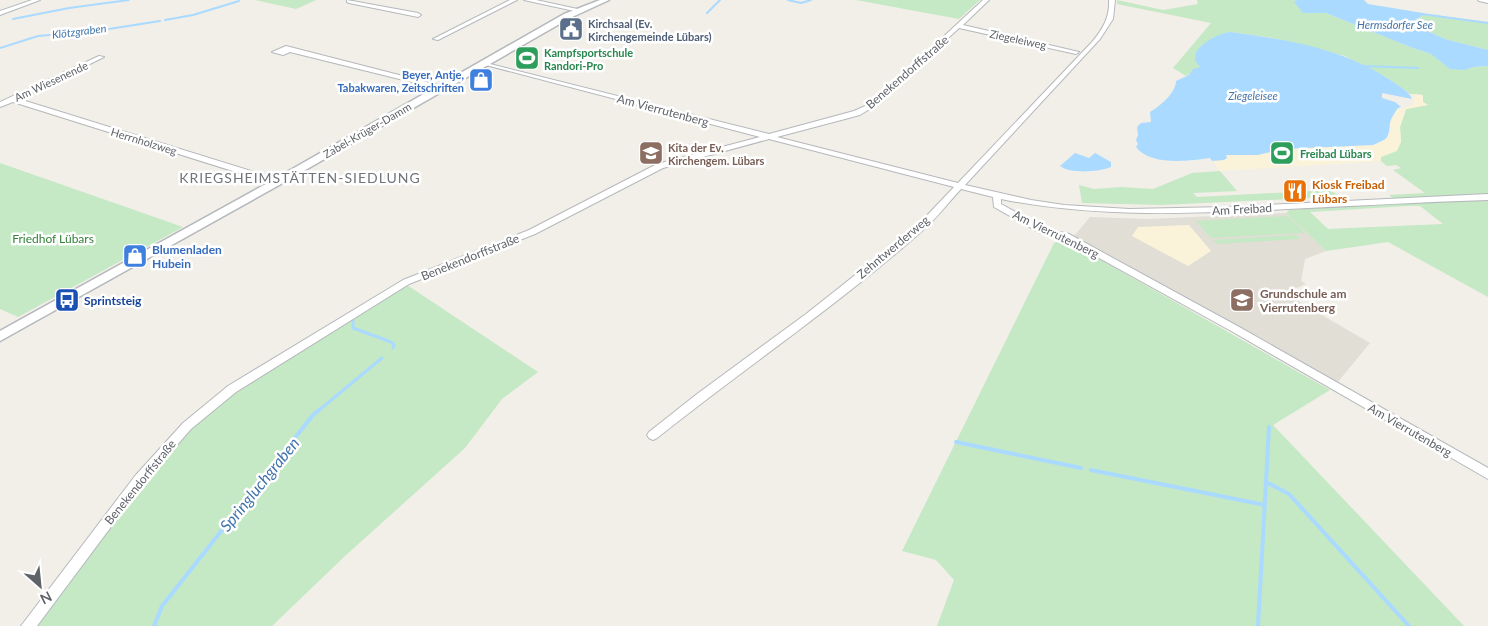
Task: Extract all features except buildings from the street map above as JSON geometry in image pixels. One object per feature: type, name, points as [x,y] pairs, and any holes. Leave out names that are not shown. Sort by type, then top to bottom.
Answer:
[{"type":"street","points":[[0,13],[38,0]]},
{"type":"street","points":[[378,7],[393,0]]},
{"type":"street","points":[[436,39],[514,0]]},
{"type":"street","points":[[527,0],[579,10]]},
{"type":"street","name":"Zabel-Krüger-Damm","points":[[0,337],[277,182],[486,61],[579,10],[606,0]]},
{"type":"street","name":"Benekendorffstraße","points":[[28,626],[139,480],[170,444],[205,409],[232,388],[406,282],[532,232],[660,166],[849,116],[865,109],[874,104],[986,0]]},
{"type":"street","name":"Zehntwerderweg","points":[[653,435],[810,316],[912,234],[1103,32],[1110,21],[1113,9],[1112,0]]},
{"type":"street","points":[[1481,0],[1488,1]]},
{"type":"street","points":[[350,1],[418,15]]},
{"type":"street","name":"Ziegeleiweg","points":[[959,26],[1076,52]]},
{"type":"street","points":[[289,50],[444,86]]},
{"type":"street","name":"Am Wiesenende","points":[[0,104],[102,57]]},
{"type":"street","name":"Am Vierrutenberg","points":[[486,61],[533,76],[997,196],[996,205],[1044,231],[1066,236],[1237,330],[1488,474]]},
{"type":"street","name":"Herrnholzweg","points":[[12,99],[277,182]]},
{"type":"street","name":"Am Freibad","points":[[997,196],[1059,208],[1150,213],[1488,197]]},
{"type":"shaded area","name":"Grundschule am Vierrutenberg","points":[[1286,213],[1326,251],[1305,259],[1301,281],[1306,284],[1284,293],[1370,343],[1337,383],[1074,236],[1090,217],[1147,219]]},
{"type":"green space","points":[[255,0],[316,0],[296,9]]},
{"type":"green space","points":[[856,0],[980,0],[959,19]]},
{"type":"green space","points":[[1117,0],[1163,10],[1198,4],[1197,0],[1297,0],[1294,2],[1317,13],[1326,13],[1431,54],[1451,67],[1465,70],[1488,66],[1488,297],[1388,242],[1326,251],[1286,213],[1289,210],[1424,203],[1425,197],[1393,198],[1389,195],[1425,193],[1393,170],[1401,168],[1396,165],[1387,166],[1381,161],[1380,157],[1401,142],[1400,127],[1406,109],[1427,105],[1423,102],[1423,95],[1410,94],[1386,77],[1345,56],[1278,39],[1231,32],[1219,36],[1200,47],[1201,68],[1186,76],[1173,68],[1211,23],[1117,4]],"holes":[[[1420,206],[1443,224],[1328,229],[1310,212]]]},
{"type":"green space","points":[[1425,14],[1488,22],[1488,50],[1445,39],[1412,24],[1413,21]]},
{"type":"green space","name":"Friedhof Lübars","points":[[0,163],[183,227],[18,317],[0,309]]},
{"type":"green space","points":[[1220,171],[1237,191],[1193,193],[1197,197],[1330,190],[1345,199],[1314,202],[1310,198],[1161,205],[1082,203],[1079,185],[1094,189],[1121,187],[1153,189],[1192,173]]},
{"type":"green space","points":[[1288,216],[1305,233],[1211,238],[1196,221]]},
{"type":"green space","points":[[1296,235],[1300,239],[1217,244],[1213,240]]},
{"type":"green space","points":[[1064,239],[1330,390],[1273,425],[1464,626],[937,626],[954,580],[936,560],[902,551],[1054,243]]},
{"type":"green space","points":[[407,285],[538,372],[502,399],[465,448],[345,556],[272,626],[34,626],[175,444],[206,412],[235,390]]},
{"type":"sand","points":[[1410,94],[1423,95],[1423,102],[1428,105],[1406,109],[1400,127],[1401,142],[1397,151],[1381,157],[1381,161],[1220,171],[1212,161],[1224,160],[1225,156],[1283,149],[1373,145],[1385,140],[1391,131],[1390,123],[1398,108],[1403,109],[1413,104],[1415,96]]},
{"type":"sand","points":[[1189,225],[1211,251],[1188,266],[1132,236],[1138,227]]},
{"type":"water","name":"Hermsdorfer See","points":[[1297,0],[1364,0],[1368,4],[1423,13],[1425,14],[1413,21],[1412,24],[1445,39],[1488,50],[1488,66],[1465,70],[1450,69],[1431,54],[1326,13],[1303,13],[1294,2]]},
{"type":"water","name":"Ziegeleisee","points":[[1231,32],[1296,43],[1338,54],[1377,72],[1405,90],[1412,99],[1382,93],[1382,98],[1395,102],[1401,107],[1398,108],[1392,117],[1387,137],[1373,145],[1283,149],[1258,155],[1226,155],[1227,158],[1224,160],[1212,161],[1210,158],[1181,161],[1160,160],[1142,153],[1136,147],[1138,144],[1136,140],[1138,135],[1137,127],[1141,123],[1151,122],[1150,112],[1163,103],[1173,90],[1176,81],[1189,75],[1193,69],[1201,67],[1196,62],[1195,56],[1198,50],[1217,36]]},
{"type":"water","points":[[1075,153],[1089,158],[1095,153],[1111,162],[1111,167],[1085,171],[1065,169],[1060,166]]},
{"type":"waterway","name":"Klötzgraben","points":[[13,19],[69,8],[129,0]]},
{"type":"waterway","points":[[707,13],[720,0]]},
{"type":"waterway","points":[[788,0],[801,3],[811,0]]},
{"type":"waterway","name":"Klötzgraben","points":[[165,20],[193,15],[239,1]]},
{"type":"waterway","points":[[1422,14],[1488,23]]},
{"type":"waterway","name":"Klötzgraben","points":[[0,48],[38,36],[96,31],[160,21]]},
{"type":"waterway","points":[[1363,66],[1418,68]]},
{"type":"waterway","name":"Springluchgraben","points":[[353,321],[353,328],[391,342],[394,345],[393,348]]},
{"type":"waterway","name":"Springluchgraben","points":[[318,411],[382,358]]},
{"type":"waterway","name":"Springluchgraben","points":[[154,626],[162,606],[313,415],[319,410]]},
{"type":"waterway","points":[[1265,505],[1269,427]]},
{"type":"waterway","points":[[956,442],[1081,468]]},
{"type":"waterway","points":[[1091,470],[1265,505]]},
{"type":"waterway","points":[[1266,482],[1289,494],[1409,626]]},
{"type":"waterway","points":[[1258,626],[1265,505]]},
{"type":"place","name":"Kirchsaal (Ev. Kirchengemeinde Lübars)","points":[[571,29]]},
{"type":"place","name":"Kampfsportschule Randori-Pro","points":[[527,58]]},
{"type":"place","name":"Beyer, Antje, Tabakwaren, Zeitschriften","points":[[481,80]]},
{"type":"place","name":"Kita der Ev. Kirchengem. Lübars","points":[[651,153]]},
{"type":"place","name":"Freibad Lübars","points":[[1282,153]]},
{"type":"place","name":"Kiosk Freibad Lübars","points":[[1295,191]]},
{"type":"place","name":"Blumenladen Hubein","points":[[135,256]]},
{"type":"place","name":"Sprintsteig","points":[[67,300]]},
{"type":"place","name":"Grundschule am Vierrutenberg","points":[[1242,300]]},
{"type":"district","name":"KRIEGSHEIMSTÄTTEN-SIEDLUNG","points":[[300,177]]}]
